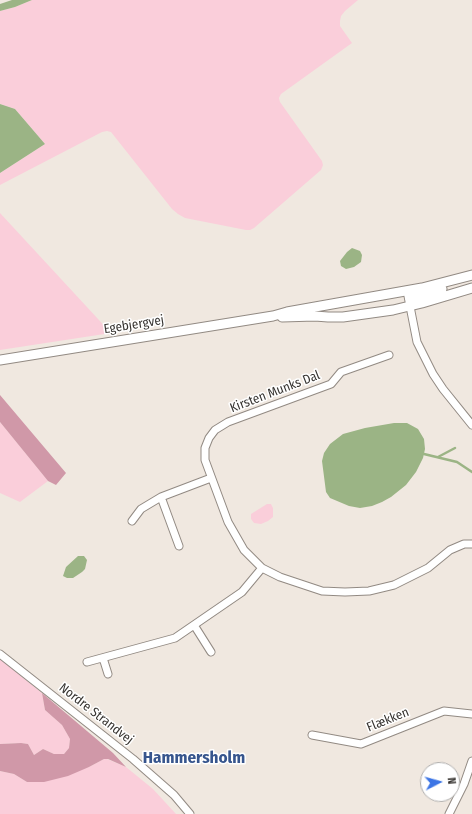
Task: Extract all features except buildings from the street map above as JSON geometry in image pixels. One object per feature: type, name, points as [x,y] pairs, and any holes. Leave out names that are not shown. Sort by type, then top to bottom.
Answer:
[{"type":"street","name":"Egebjergvej","points":[[0,360],[273,316],[287,312],[407,291],[454,280],[472,274]]},
{"type":"street","points":[[410,306],[411,301],[416,296],[472,280]]},
{"type":"street","name":"Egebjergvej","points":[[273,316],[343,317],[393,310],[472,288]]},
{"type":"street","points":[[407,291],[417,342],[433,374],[472,425]]},
{"type":"street","name":"Kirsten Munks Dal","points":[[389,355],[341,372],[331,384],[228,422],[215,430],[209,438],[205,448],[205,460],[228,522],[244,550],[262,568],[280,577],[322,591],[369,591],[394,585],[428,568],[450,550],[464,544],[472,544]]},
{"type":"street","points":[[132,521],[141,509],[161,497],[211,478]]},
{"type":"street","points":[[161,497],[179,546]]},
{"type":"street","points":[[87,662],[175,638],[242,592],[262,568]]},
{"type":"street","points":[[194,625],[211,652]]},
{"type":"street","name":"Nordre Strandvej","points":[[0,654],[133,759],[174,795],[190,814]]},
{"type":"street","points":[[103,658],[108,674]]},
{"type":"street","name":"Flækken","points":[[312,735],[361,744],[444,711],[472,714]]},
{"type":"street","points":[[449,814],[464,784],[472,761]]},
{"type":"shaded area","points":[[12,0],[32,0],[0,11],[0,4]]},
{"type":"shaded area","points":[[32,0],[358,0],[345,11],[341,16],[340,21],[340,26],[352,43],[281,94],[279,98],[280,102],[322,161],[323,165],[321,170],[250,230],[185,218],[178,214],[172,209],[111,132],[107,131],[102,132],[0,185],[0,173],[45,144],[15,109],[0,104],[0,11]]},
{"type":"shaded area","points":[[0,104],[15,109],[45,144],[0,173]]},
{"type":"shaded area","points":[[0,213],[111,333],[0,350]]},
{"type":"shaded area","points":[[352,248],[360,251],[362,255],[361,262],[354,267],[346,269],[341,266],[340,261]]},
{"type":"shaded area","points":[[0,395],[66,473],[56,485],[48,481],[0,422]]},
{"type":"shaded area","points":[[0,422],[48,481],[20,502],[0,493]]},
{"type":"shaded area","points":[[394,423],[407,423],[418,429],[424,439],[425,449],[423,458],[416,472],[406,485],[391,497],[372,506],[360,508],[349,506],[330,498],[326,492],[322,461],[324,453],[330,444],[343,434],[365,428]]},
{"type":"shaded area","points":[[267,504],[271,504],[273,508],[273,517],[261,524],[254,523],[251,519],[251,514]]},
{"type":"shaded area","points":[[78,556],[84,556],[87,560],[85,569],[73,578],[63,576],[66,567]]},
{"type":"shaded area","points":[[0,659],[42,693],[45,710],[62,725],[70,739],[69,748],[64,754],[54,754],[43,749],[34,755],[28,744],[0,744]]},
{"type":"shaded area","points":[[42,693],[113,753],[126,767],[108,759],[104,759],[68,776],[44,782],[27,782],[14,774],[0,771],[0,744],[28,744],[34,755],[43,749],[54,754],[64,754],[69,748],[70,739],[62,725],[45,710]]},
{"type":"shaded area","points":[[104,759],[126,767],[153,789],[176,814],[0,814],[0,771],[14,774],[27,782],[89,767]]},
{"type":"waterway","points":[[438,457],[455,448]]},
{"type":"waterway","points":[[424,454],[457,462],[472,472]]},
{"type":"district","name":"Hammersholm","points":[[194,758]]}]
